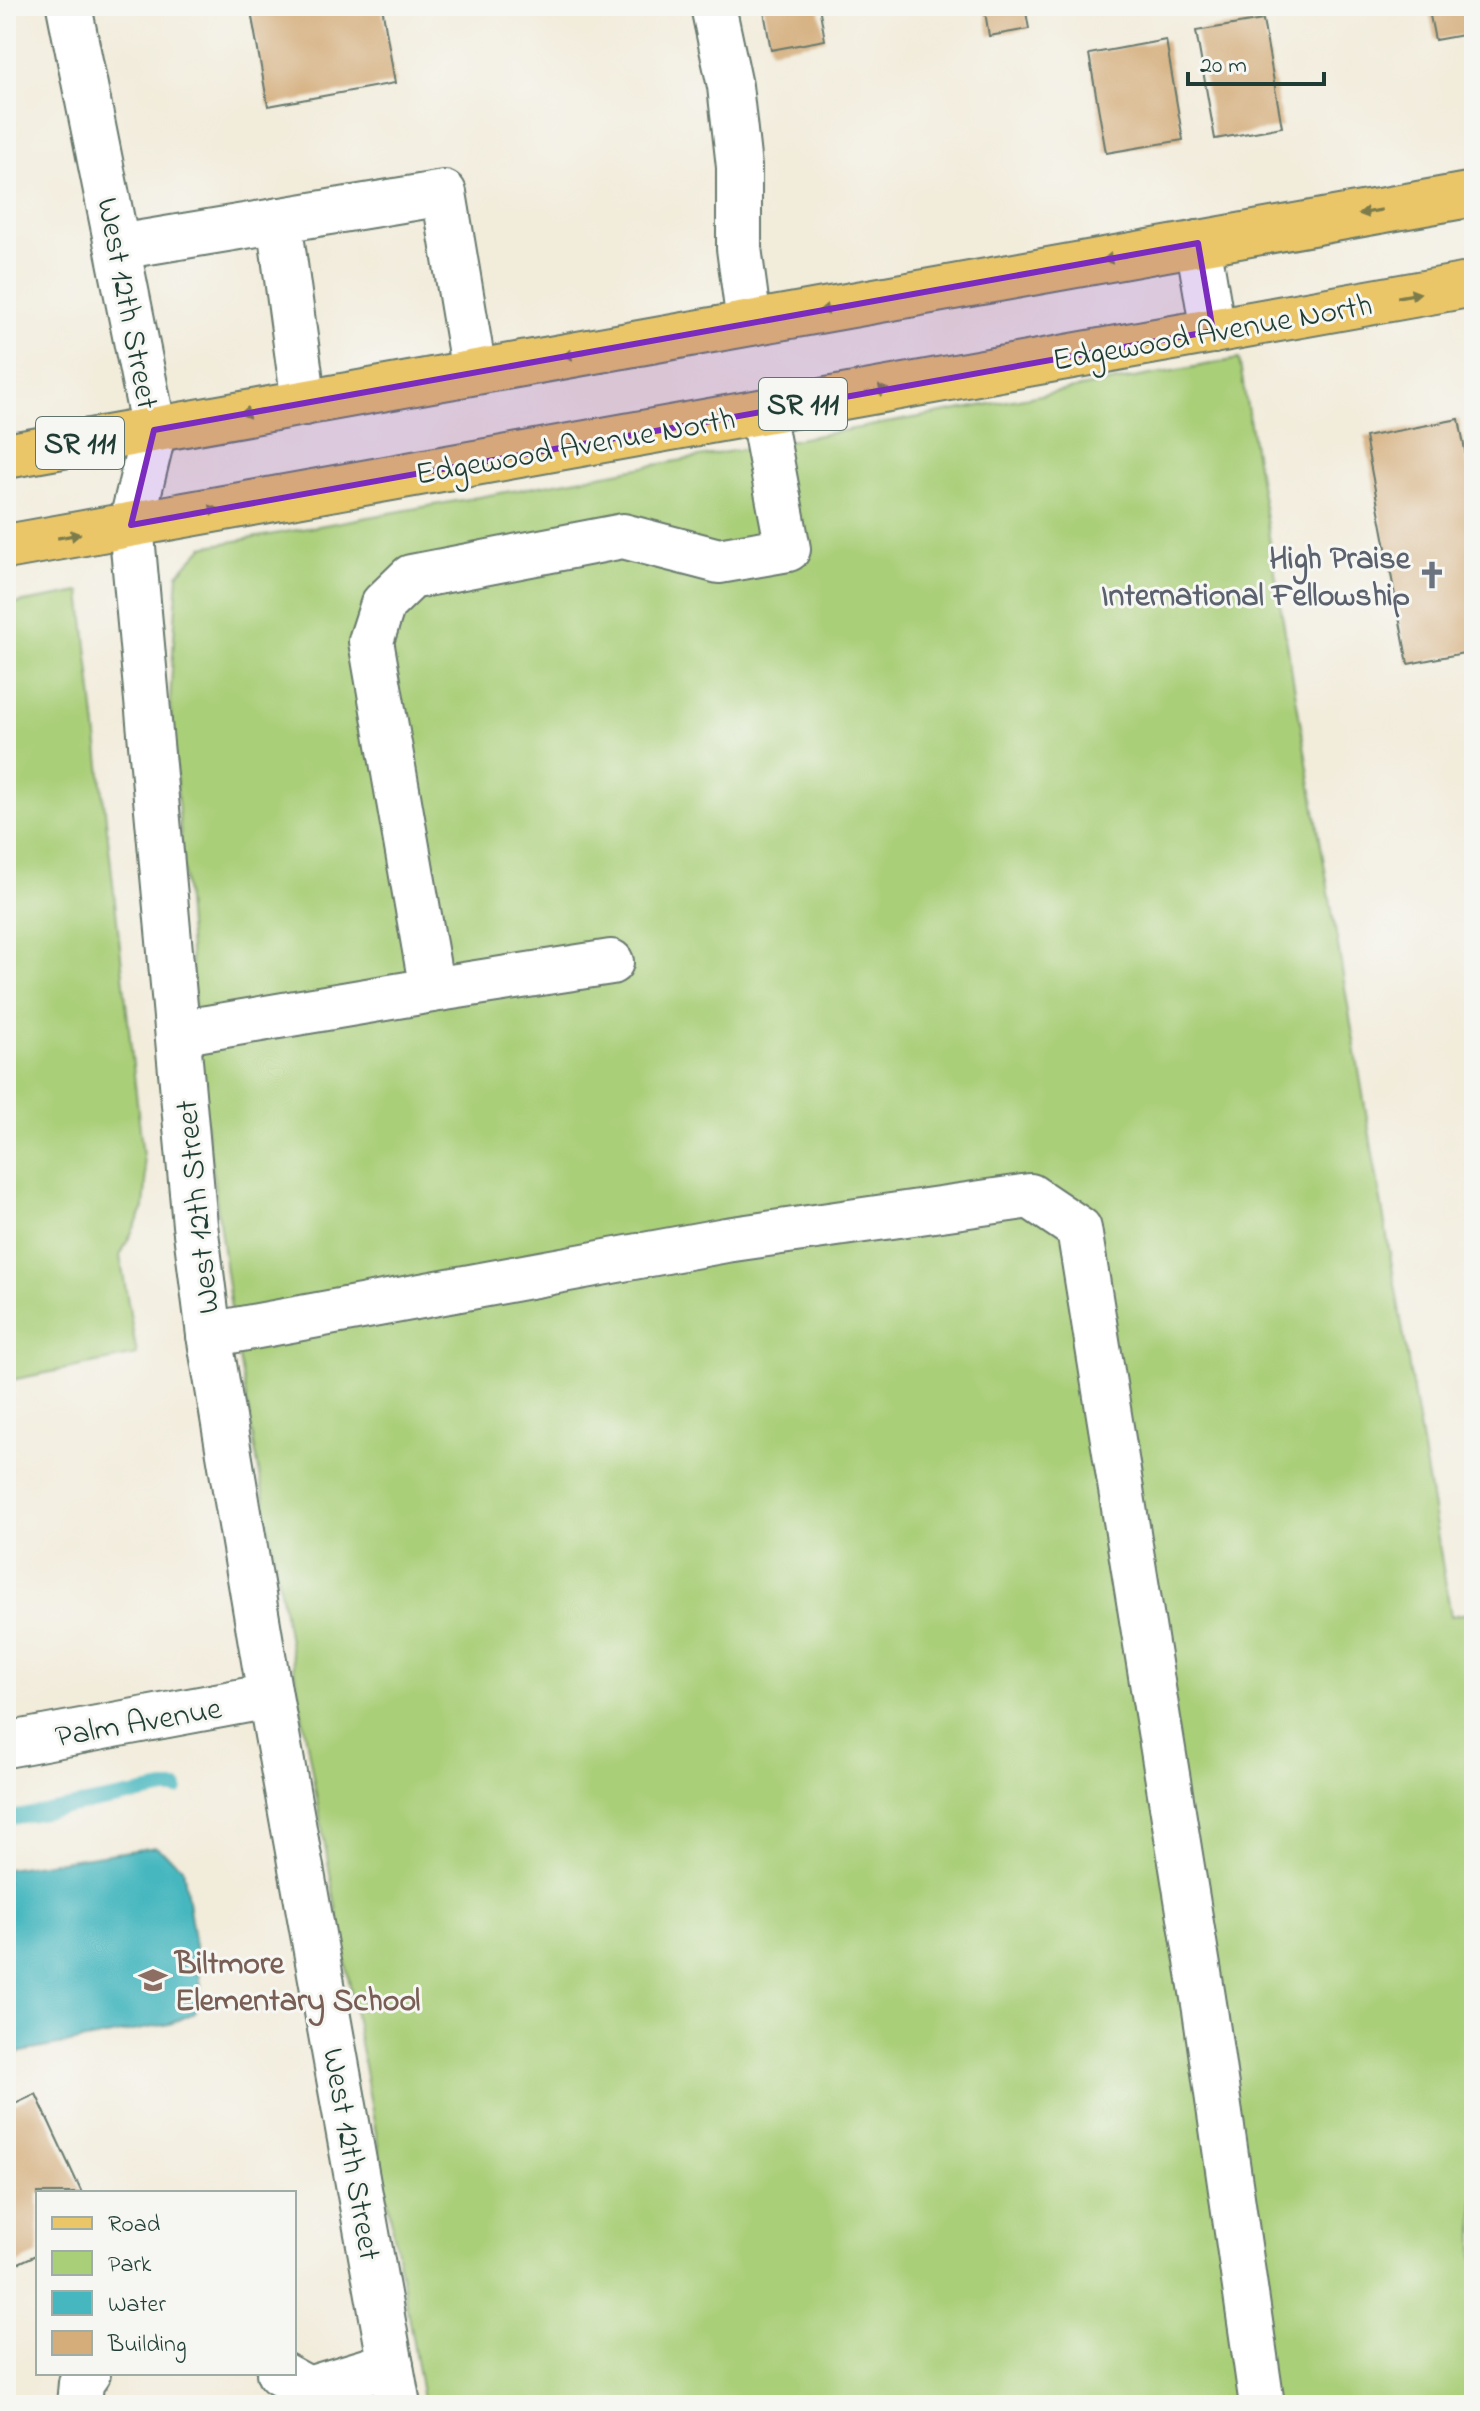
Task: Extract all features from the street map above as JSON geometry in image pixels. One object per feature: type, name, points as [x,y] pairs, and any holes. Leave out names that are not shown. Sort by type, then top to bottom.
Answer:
[{"type":"main road","name":"SR 111","points":[[6,456],[1474,194]]},
{"type":"main road","name":"Edgewood Avenue North","points":[[6,547],[1474,284]]},
{"type":"street","name":"West 12th Street","points":[[69,6],[154,430],[131,525],[195,1225],[209,1335],[270,1696],[394,2384]]},
{"type":"street","points":[[713,6],[730,86],[739,167],[739,248],[749,323]]},
{"type":"street","points":[[118,247],[444,193],[474,372]]},
{"type":"street","points":[[279,220],[304,403]]},
{"type":"street","points":[[1198,243],[1213,331]]},
{"type":"street","points":[[432,990],[371,641],[383,604],[411,577],[623,536],[719,561],[788,549],[762,412]]},
{"type":"street","points":[[178,1033],[611,962]]},
{"type":"street","points":[[209,1335],[726,1240],[1030,1196],[1079,1229],[1202,1995],[1262,2405]]},
{"type":"street","name":"Palm Avenue","points":[[6,1745],[270,1696]]},
{"type":"street","points":[[79,2405],[81,2383],[87,2375]]},
{"type":"street","points":[[298,2389],[394,2384]]},
{"type":"highlighted area","points":[[1198,243],[1213,331],[131,525],[154,430]]},
{"type":"green space","points":[[1239,359],[1451,1616],[1474,1612],[1474,2405],[424,2405],[233,1324],[201,1087],[170,702],[178,574],[203,547]]},
{"type":"green space","points":[[81,592],[146,1184],[144,1208],[120,1256],[137,1355],[6,1381],[6,605]]},
{"type":"water","points":[[156,1847],[183,1867],[201,1986],[194,2013],[170,2024],[6,2055],[6,1869]]},
{"type":"building","points":[[250,6],[382,6],[395,83],[268,106]]},
{"type":"building","points":[[763,6],[819,6],[825,40],[771,50]]},
{"type":"building","points":[[984,6],[1025,6],[1029,29],[989,36]]},
{"type":"building","points":[[1428,6],[1474,6],[1474,33],[1435,40]]},
{"type":"building","points":[[1263,20],[1282,127],[1215,139],[1196,31]]},
{"type":"building","points":[[1166,40],[1183,140],[1106,153],[1089,54]]},
{"type":"building","name":"High Praise International Fellowship","points":[[1459,419],[1474,498],[1474,651],[1408,664],[1365,437]]},
{"type":"building","points":[[36,2094],[81,2191],[36,2191],[36,2255],[6,2269],[6,2108]]},
{"type":"waterway","points":[[6,1819],[177,1789]]},
{"type":"place","name":"High Praise International Fellowship","points":[[1432,575]]},
{"type":"place","name":"Biltmore Elementary School","points":[[153,1980]]}]
